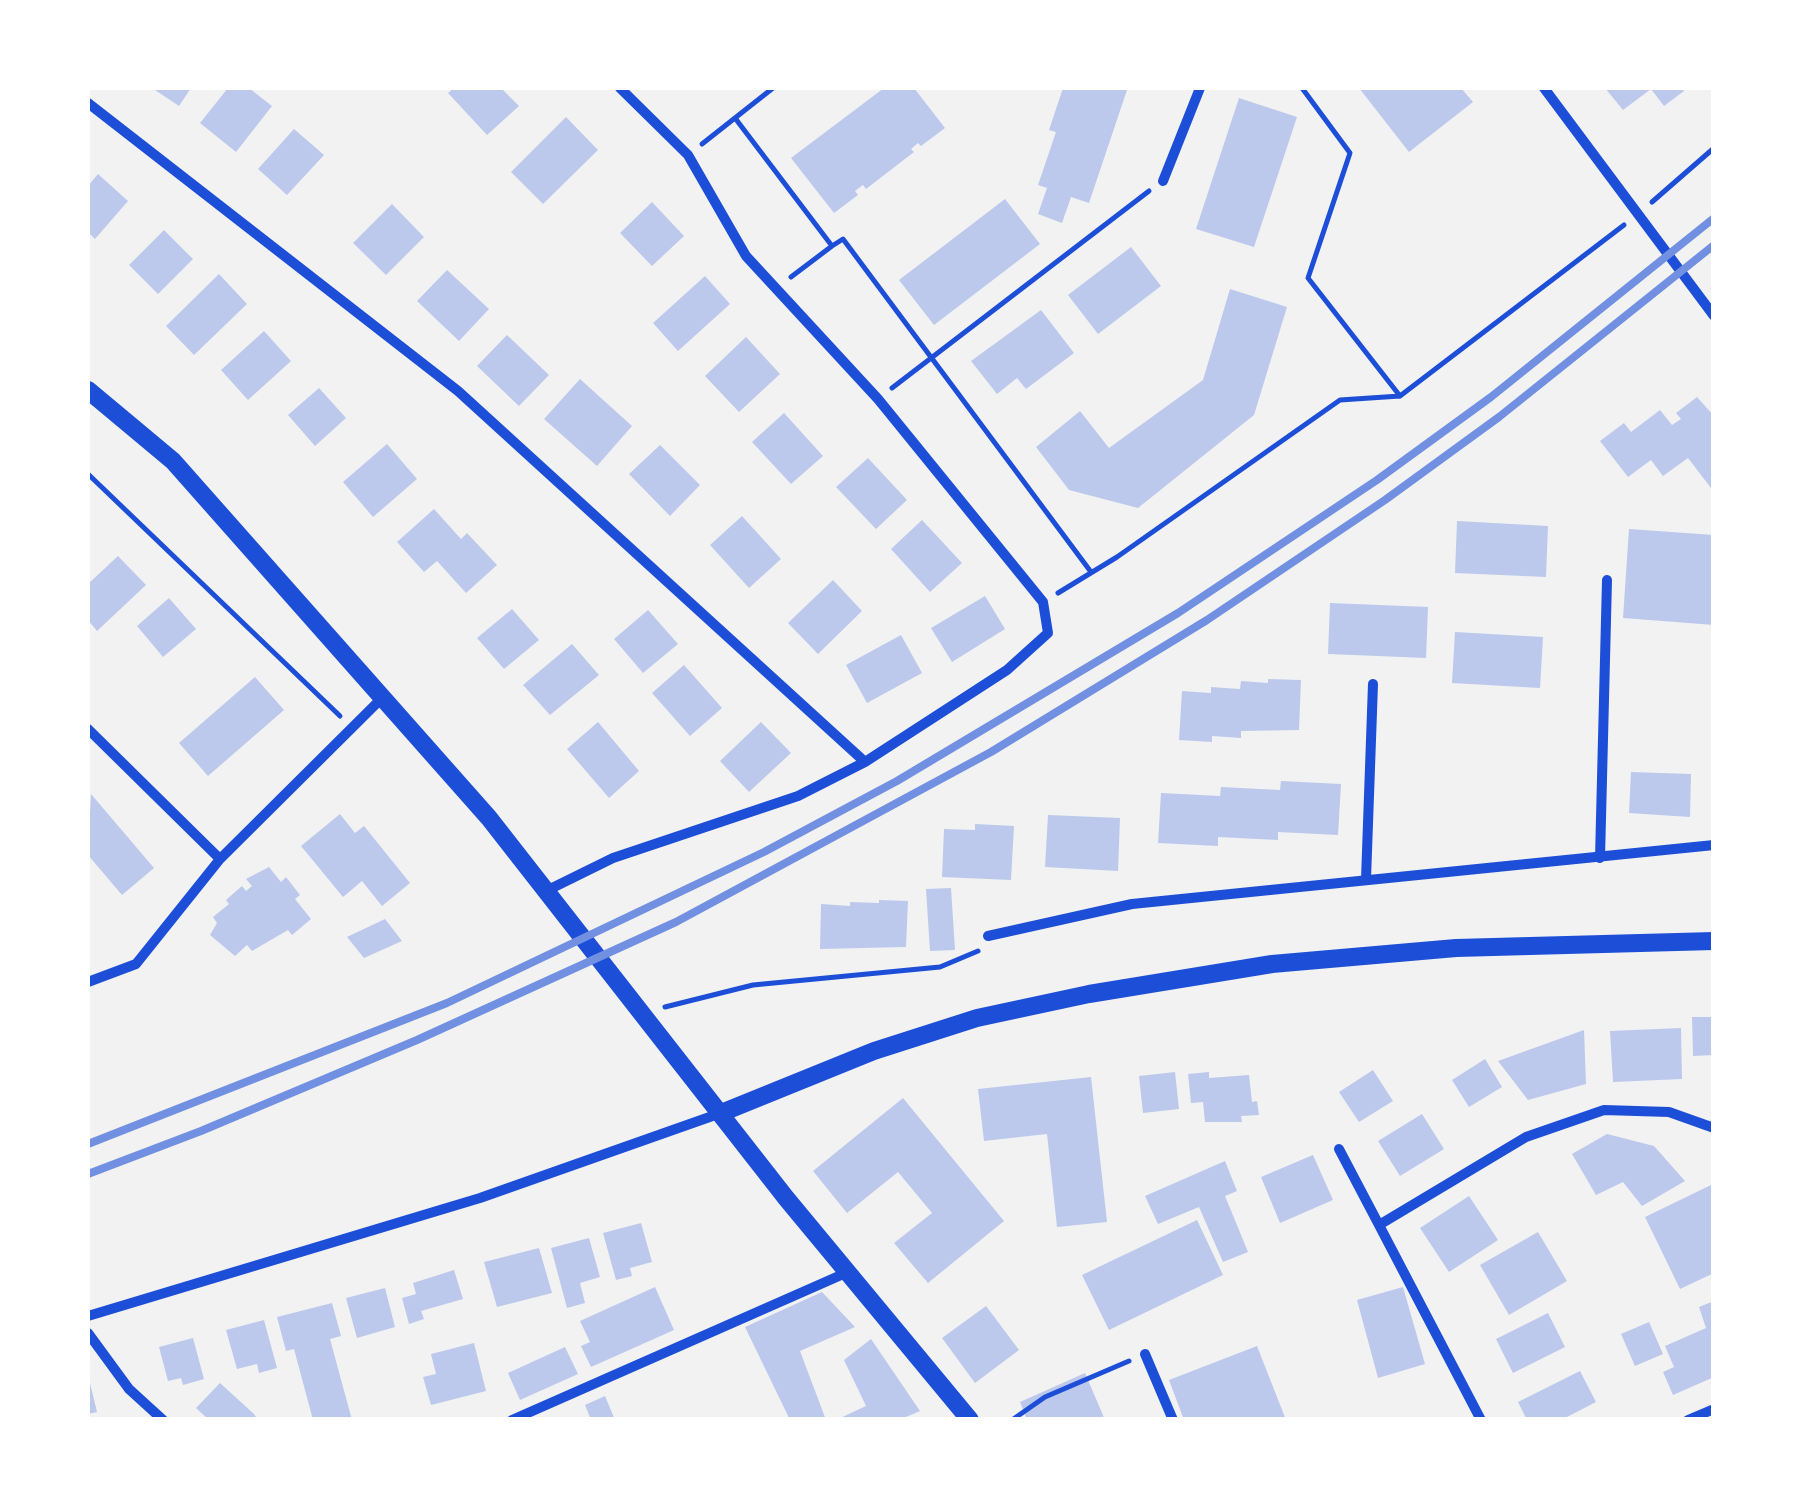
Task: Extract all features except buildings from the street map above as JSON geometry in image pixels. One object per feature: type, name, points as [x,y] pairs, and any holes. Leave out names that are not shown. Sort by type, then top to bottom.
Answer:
[{"type":"street","points":[[548,890],[614,858],[798,796],[866,762],[1032,652],[1048,632],[1043,602],[878,399],[746,256],[688,155],[620,88]]},
{"type":"street","points":[[1163,181],[1200,88]]},
{"type":"street","points":[[1544,88],[1714,316]]},
{"type":"street","points":[[88,103],[458,392],[866,762]]},
{"type":"street","points":[[88,390],[173,461],[548,890],[962,1418]]},
{"type":"street","points":[[1600,858],[1607,580]]},
{"type":"street","points":[[1366,879],[1372,684]]},
{"type":"street","points":[[88,982],[136,964],[220,858],[383,697]]},
{"type":"street","points":[[88,729],[220,858]]},
{"type":"street","points":[[988,936],[1132,904],[1714,845]]},
{"type":"street","points":[[88,1316],[480,1198],[721,1113],[891,1045],[977,1018],[1089,994],[1272,964],[1456,948],[1714,941]]},
{"type":"street","points":[[1379,1226],[1526,1137],[1604,1110],[1669,1112],[1714,1128]]},
{"type":"street","points":[[1338,1149],[1480,1417],[1466,1420]]},
{"type":"street","points":[[512,1420],[848,1272]]},
{"type":"street","points":[[88,1334],[130,1389],[163,1420]]},
{"type":"street","points":[[1145,1354],[1173,1420]]},
{"type":"street","points":[[1688,1420],[1714,1408]]},
{"type":"path","points":[[688,155],[774,88]]},
{"type":"path","points":[[1302,88],[1350,152],[1308,278],[1400,396]]},
{"type":"path","points":[[735,118],[832,246]]},
{"type":"path","points":[[1043,602],[1340,400],[1400,396],[1637,214],[1714,148]]},
{"type":"path","points":[[878,399],[1163,181]]},
{"type":"path","points":[[776,288],[843,239],[1091,572]]},
{"type":"path","points":[[88,474],[352,728]]},
{"type":"path","points":[[644,1012],[753,985],[940,967],[978,951],[988,936]]},
{"type":"path","points":[[1012,1420],[1045,1397],[1145,1354]]},
{"type":"railway","points":[[88,1144],[447,1003],[764,852],[897,781],[1178,613],[1377,480],[1491,397],[1714,218]]},
{"type":"railway","points":[[88,1174],[417,1040],[676,922],[991,752],[1207,620],[1385,500],[1499,417],[1714,245]]}]
